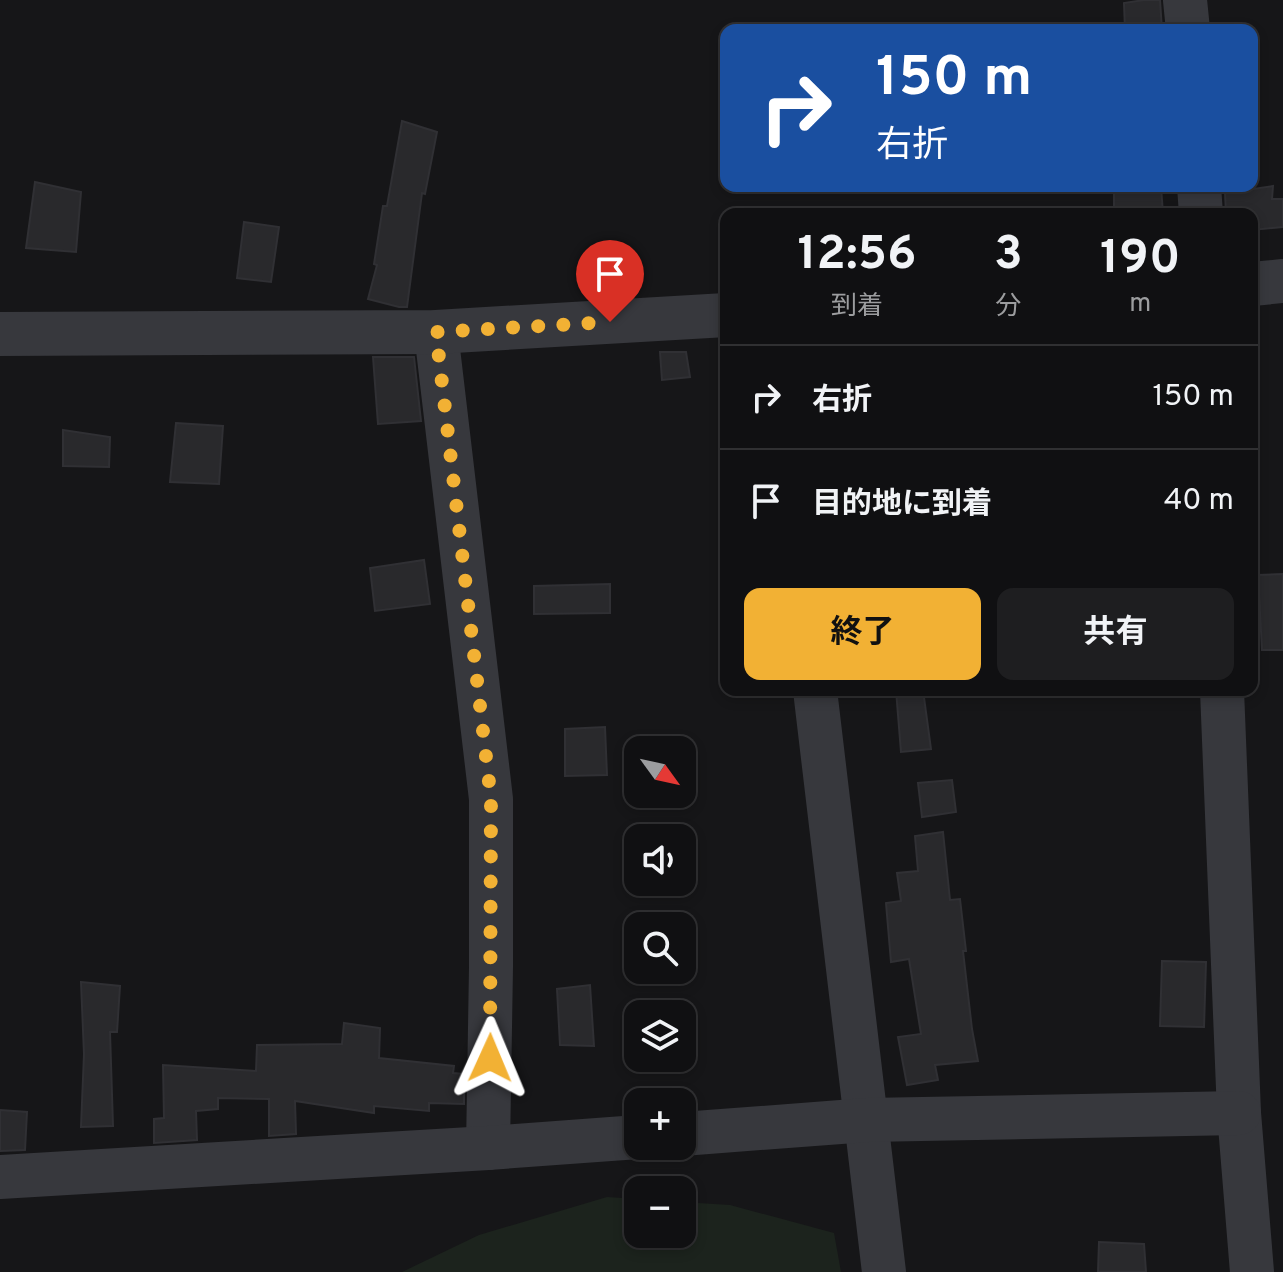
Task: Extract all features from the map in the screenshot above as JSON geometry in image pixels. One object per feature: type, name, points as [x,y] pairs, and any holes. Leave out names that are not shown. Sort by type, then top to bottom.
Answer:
[{"type":"street","points":[[1185,0],[1187,24]]},
{"type":"street","points":[[1258,283],[1283,281]]},
{"type":"street","points":[[0,334],[436,332],[720,315]]},
{"type":"street","points":[[436,332],[491,799],[488,1148]]},
{"type":"street","points":[[816,696],[884,1272]]},
{"type":"street","points":[[1222,696],[1239,1113],[1252,1272]]},
{"type":"street","points":[[696,1133],[867,1120],[1239,1113]]},
{"type":"street","points":[[0,1177],[624,1138]]},
{"type":"shaded area","points":[[607,1197],[624,1198],[624,1248],[696,1248],[696,1203],[730,1205],[834,1233],[841,1272],[402,1272],[479,1235]]},
{"type":"building","points":[[1160,0],[1162,24],[1125,24],[1124,3]]},
{"type":"building","points":[[402,121],[437,132],[425,194],[422,193],[407,307],[368,299],[377,265],[374,264],[383,206],[387,206]]},
{"type":"building","points":[[35,182],[81,192],[76,252],[26,248]]},
{"type":"building","points":[[1273,186],[1272,199],[1283,199],[1283,227],[1258,229],[1258,208],[1226,208],[1225,193],[1258,192],[1258,188]]},
{"type":"building","points":[[1114,192],[1161,192],[1163,208],[1114,208]]},
{"type":"building","points":[[244,222],[279,227],[271,282],[237,278]]},
{"type":"building","points":[[660,352],[686,352],[690,377],[662,380]]},
{"type":"building","points":[[373,357],[414,357],[421,421],[378,424]]},
{"type":"building","points":[[176,423],[223,426],[219,484],[170,482]]},
{"type":"building","points":[[63,430],[110,437],[109,467],[63,466]]},
{"type":"building","points":[[424,560],[430,604],[375,611],[370,568]]},
{"type":"building","points":[[1283,574],[1283,650],[1262,650],[1258,575]]},
{"type":"building","points":[[610,584],[610,613],[534,614],[534,586]]},
{"type":"building","points":[[896,696],[924,696],[931,749],[901,752]]},
{"type":"building","points":[[605,727],[607,775],[565,776],[565,729]]},
{"type":"building","points":[[952,780],[956,812],[922,817],[918,783]]},
{"type":"building","points":[[943,832],[950,900],[960,899],[966,951],[963,951],[978,1061],[935,1065],[938,1080],[907,1085],[898,1037],[921,1034],[909,959],[891,962],[886,903],[901,901],[897,873],[918,871],[915,836]]},
{"type":"building","points":[[1162,961],[1206,962],[1204,1027],[1160,1026]]},
{"type":"building","points":[[81,982],[120,986],[117,1032],[110,1032],[113,1126],[81,1127],[84,1054]]},
{"type":"building","points":[[590,985],[594,1046],[560,1045],[557,989]]},
{"type":"building","points":[[344,1023],[380,1028],[379,1058],[454,1066],[453,1073],[464,1074],[464,1104],[429,1103],[429,1111],[374,1106],[374,1113],[295,1101],[296,1134],[269,1136],[269,1099],[218,1098],[218,1109],[196,1111],[197,1140],[154,1143],[154,1119],[164,1118],[163,1065],[256,1071],[257,1045],[342,1044]]},
{"type":"building","points":[[0,1110],[27,1112],[25,1150],[0,1151]]},
{"type":"building","points":[[1099,1242],[1144,1244],[1146,1272],[1098,1272]]},
{"type":"route","points":[[490,1058],[491,799],[436,332],[610,322]]}]
